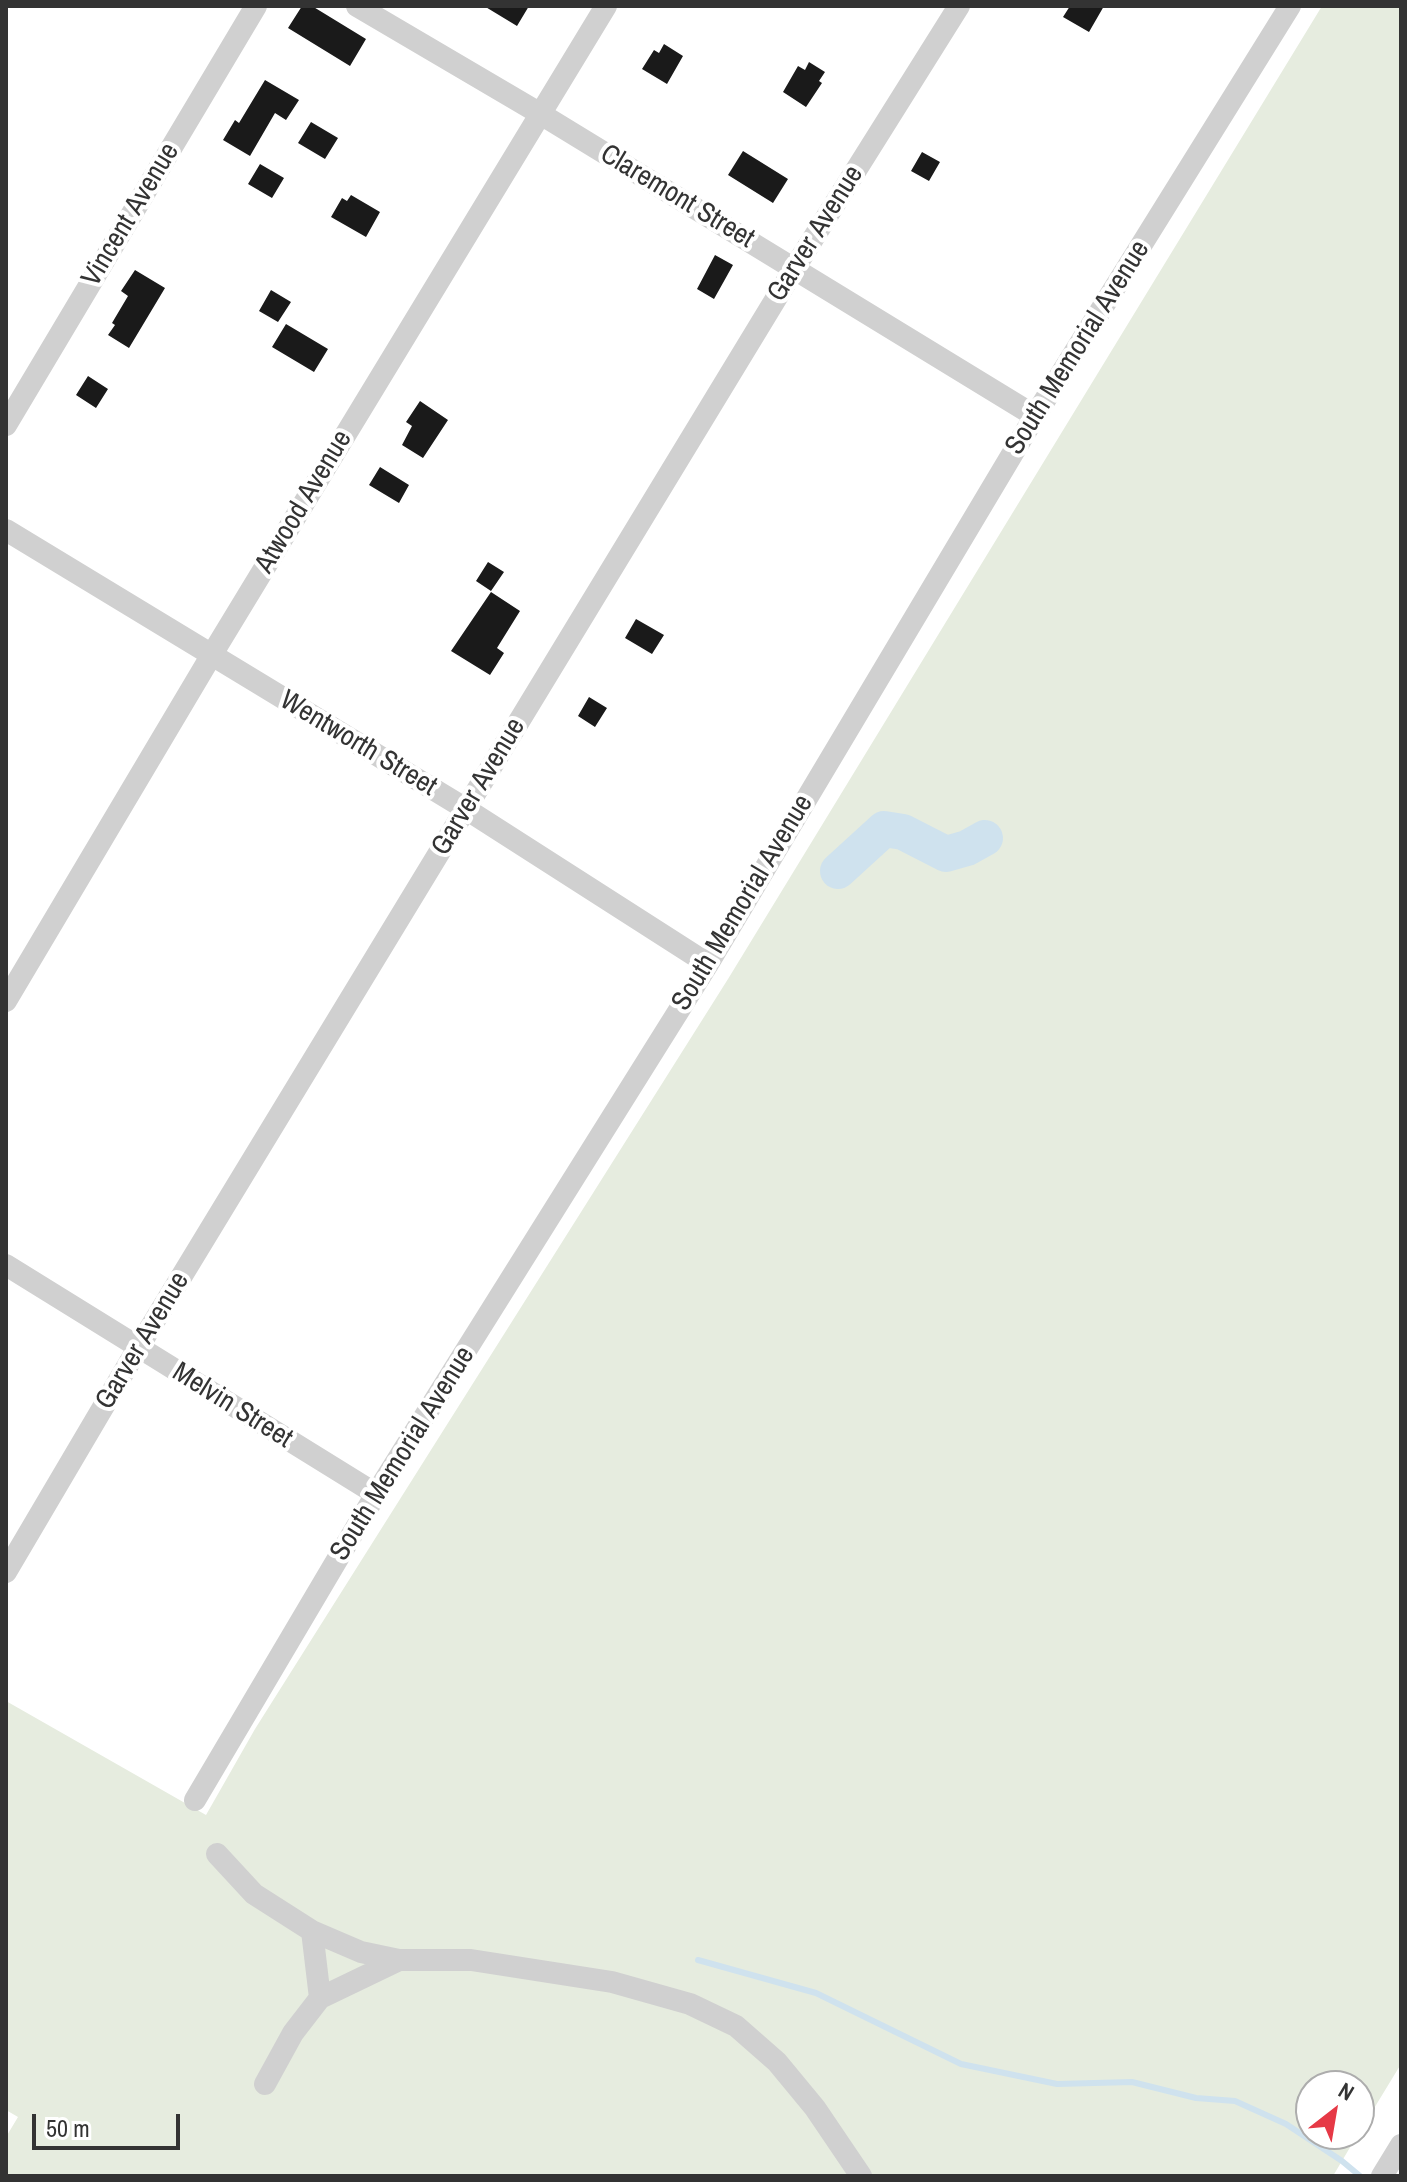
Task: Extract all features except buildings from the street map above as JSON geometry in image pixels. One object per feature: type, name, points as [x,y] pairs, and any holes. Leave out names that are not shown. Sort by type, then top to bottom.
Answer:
[{"type":"street","name":"Vincent Avenue","points":[[6,425],[256,6]]},
{"type":"street","name":"Claremont Street","points":[[357,6],[539,113],[1035,416]]},
{"type":"street","name":"Atwood Avenue","points":[[6,1001],[211,656],[606,6]]},
{"type":"street","name":"Garver Avenue","points":[[6,1572],[138,1348],[794,269],[959,6]]},
{"type":"street","name":"South Memorial Avenue","points":[[195,1800],[376,1494],[708,964],[1035,416],[1290,6]]},
{"type":"street","name":"Wentworth Street","points":[[6,530],[466,809],[708,964]]},
{"type":"street","name":"Melvin Street","points":[[6,1265],[376,1494]]},
{"type":"street","points":[[217,1854],[254,1894],[312,1931],[361,1952],[399,1960],[471,1960],[612,1982],[690,2004],[736,2026],[777,2062],[815,2108],[861,2176]]},
{"type":"street","points":[[312,1931],[320,1998]]},
{"type":"street","points":[[265,2084],[293,2033],[320,1998],[399,1960]]},
{"type":"street","points":[[1382,2176],[1401,2145]]},
{"type":"shaded area","points":[[1322,6],[1401,6],[1401,2064],[1375,2107],[1375,2070],[1295,2070],[1295,2150],[1348,2150],[1333,2176],[6,2176],[6,2137],[18,2117],[6,2110],[6,1701],[206,1815],[255,1729],[728,979]]},
{"type":"waterway","points":[[838,871],[884,829],[903,832],[946,854],[967,848],[985,838]]},
{"type":"waterway","points":[[698,1960],[816,1993],[961,2064],[1057,2084],[1132,2082],[1196,2098],[1235,2101],[1286,2124],[1360,2176]]}]
